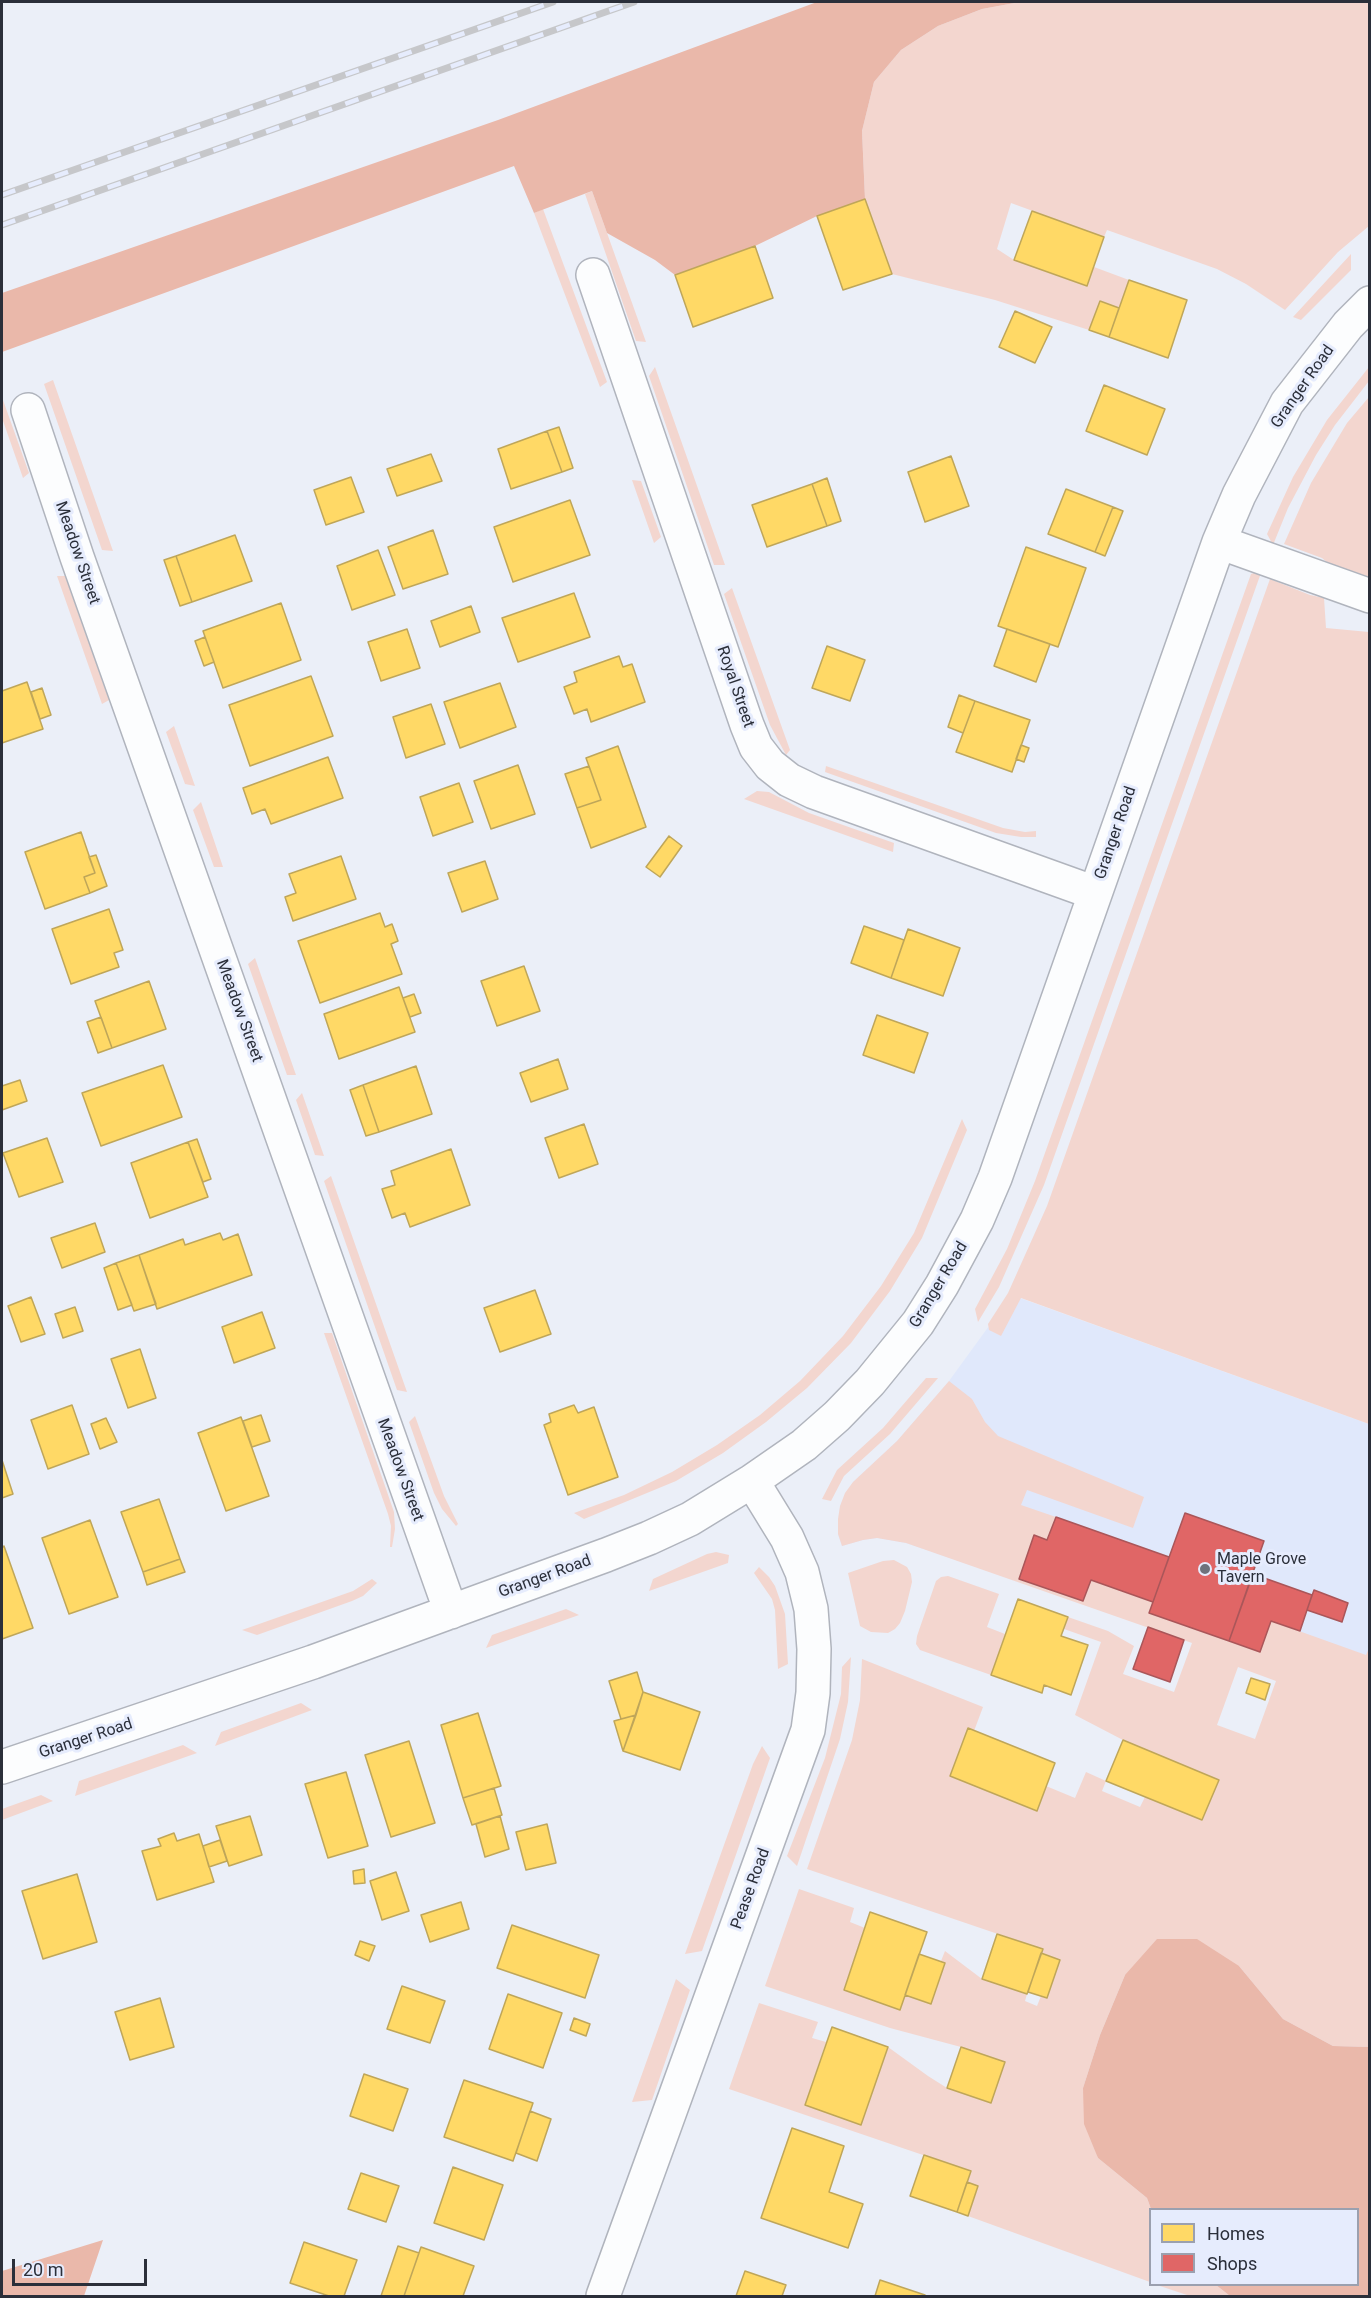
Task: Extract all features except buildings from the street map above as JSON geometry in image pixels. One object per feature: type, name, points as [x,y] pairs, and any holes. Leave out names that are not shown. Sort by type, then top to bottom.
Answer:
[{"type":"street","name":"Royal Street","points":[[592,275],[747,725],[756,747],[767,761],[789,780],[814,792],[1095,893]]},
{"type":"street","name":"Granger Road","points":[[2,1767],[451,1612],[649,1538],[690,1519],[752,1481],[804,1444],[837,1416],[870,1382],[918,1323],[942,1285],[977,1220],[995,1178],[1219,542],[1248,476],[1287,403],[1342,333],[1370,303]]},
{"type":"street","name":"Meadow Street","points":[[28,411],[77,557],[451,1612]]},
{"type":"street","points":[[1219,542],[1370,596]]},
{"type":"street","name":"Pease Road","points":[[603,2296],[808,1730],[813,1693],[814,1649],[811,1609],[802,1572],[787,1538],[752,1481]]},
{"type":"shaded area","points":[[817,2],[1020,2],[982,9],[938,26],[901,50],[874,82],[862,131],[865,199],[817,216],[755,246],[675,275],[655,260],[607,233],[592,191],[534,213],[514,166],[2,352],[2,293],[498,120]]},
{"type":"shaded area","points":[[1020,2],[1369,2],[1369,226],[1338,252],[1285,310],[1246,284],[1217,269],[1107,230],[1104,237],[1011,203],[997,249],[1014,260],[1086,286],[1094,267],[1129,280],[1119,308],[1100,301],[1089,330],[995,300],[892,274],[865,199],[862,131],[874,82],[901,50],[938,26],[982,9]]},
{"type":"shaded area","points":[[592,191],[646,342],[636,341],[585,194]]},
{"type":"shaded area","points":[[543,209],[607,382],[600,387],[534,213]]},
{"type":"shaded area","points":[[1351,254],[1351,270],[1301,320],[1293,317]]},
{"type":"shaded area","points":[[655,367],[725,565],[714,565],[649,376]]},
{"type":"shaded area","points":[[1369,367],[1369,381],[1335,425],[1316,455],[1288,508],[1273,545],[1267,534],[1293,477],[1327,420]]},
{"type":"shaded area","points":[[53,380],[113,551],[102,550],[44,384]]},
{"type":"shaded area","points":[[1369,397],[1369,582],[1336,570],[1322,558],[1284,544],[1311,483],[1347,423]]},
{"type":"shaded area","points":[[2,400],[29,473],[23,478],[2,418]]},
{"type":"shaded area","points":[[632,480],[641,481],[661,537],[654,543]]},
{"type":"shaded area","points":[[1262,570],[1044,1185],[999,1287],[978,1322],[975,1309],[1007,1249],[1035,1181],[1251,574]]},
{"type":"shaded area","points":[[57,576],[65,576],[109,700],[102,704]]},
{"type":"shaded area","points":[[1270,579],[1310,595],[1324,598],[1326,628],[1369,632],[1369,1424],[1021,1298],[1001,1336],[989,1330],[988,1324],[1008,1293],[1047,1206]]},
{"type":"shaded area","points":[[732,588],[790,750],[786,755],[770,725],[724,594]]},
{"type":"shaded area","points":[[174,726],[195,786],[185,784],[166,732]]},
{"type":"shaded area","points":[[826,766],[1003,828],[1025,832],[1036,831],[1036,837],[996,833],[825,772]]},
{"type":"shaded area","points":[[757,791],[769,792],[809,813],[894,843],[893,852],[744,799]]},
{"type":"shaded area","points":[[201,802],[223,867],[214,867],[193,810]]},
{"type":"shaded area","points":[[255,958],[296,1075],[287,1075],[248,964]]},
{"type":"shaded area","points":[[302,1093],[324,1156],[315,1155],[296,1100]]},
{"type":"shaded area","points":[[962,1119],[967,1130],[922,1238],[890,1291],[851,1343],[807,1388],[723,1453],[676,1481],[584,1519],[574,1513],[624,1495],[672,1472],[717,1445],[760,1415],[800,1381],[843,1336],[881,1286],[914,1233]]},
{"type":"shaded area","points":[[331,1176],[407,1392],[397,1390],[324,1181]]},
{"type":"shaded area","points":[[1020,1298],[1369,1424],[1369,1701],[906,1543],[877,1538],[842,1546],[838,1534],[840,1506],[853,1482],[897,1441],[949,1381],[989,1326],[988,1324]]},
{"type":"shaded area","points":[[324,1333],[332,1333],[394,1512],[395,1529],[392,1547],[390,1547],[391,1526],[388,1514]]},
{"type":"shaded area","points":[[926,1378],[938,1378],[890,1434],[844,1476],[831,1501],[822,1499],[837,1470],[883,1428]]},
{"type":"shaded area","points":[[949,1381],[972,1399],[985,1422],[998,1436],[1144,1497],[1133,1528],[1027,1490],[1021,1505],[1056,1517],[1047,1540],[1020,1579],[1083,1601],[1091,1580],[1153,1602],[1149,1613],[1260,1652],[1271,1621],[1366,1655],[1369,1648],[1369,2047],[1333,2046],[1283,2019],[1239,1966],[1125,1975],[1100,2035],[1083,2088],[1098,2158],[1147,2198],[1151,2208],[1149,2282],[968,2216],[978,2186],[967,2182],[970,2171],[729,2089],[759,2003],[818,2022],[812,2038],[826,2042],[805,2105],[861,2125],[888,2047],[947,2088],[990,2102],[1005,2062],[961,2047],[890,2028],[765,1986],[799,1889],[854,1908],[850,1922],[865,1928],[844,1990],[900,2009],[905,1995],[931,2003],[945,1963],[941,1961],[945,1951],[982,1979],[1027,1994],[1025,2001],[1037,2006],[1041,1996],[1047,1998],[1060,1960],[1041,1953],[1042,1949],[807,1869],[852,1740],[860,1700],[862,1659],[983,1707],[974,1731],[968,1729],[950,1776],[1036,1811],[1046,1786],[1075,1798],[1086,1772],[1106,1781],[1102,1791],[1140,1807],[1145,1797],[1202,1820],[1218,1780],[1123,1740],[1075,1715],[1101,1642],[1064,1629],[1068,1617],[1108,1631],[1134,1646],[1123,1674],[1174,1692],[1192,1643],[906,1543],[877,1538],[842,1546],[838,1534],[840,1506],[853,1482],[897,1441]],"holes":[[[1238,1667],[1276,1681],[1255,1739],[1217,1725]]]},
{"type":"shaded area","points":[[415,1416],[444,1496],[458,1524],[456,1526],[442,1509],[434,1493],[409,1422]]},
{"type":"shaded area","points":[[716,1552],[729,1555],[728,1563],[649,1591],[653,1579]]},
{"type":"shaded area","points":[[894,1560],[907,1567],[911,1574],[912,1582],[905,1611],[895,1629],[888,1633],[871,1632],[860,1626],[848,1573],[883,1561]]},
{"type":"shaded area","points":[[759,1567],[775,1586],[785,1614],[788,1664],[778,1669],[775,1610],[772,1599],[754,1573]]},
{"type":"shaded area","points":[[948,1576],[999,1594],[987,1627],[1005,1634],[991,1675],[920,1650],[916,1644],[936,1581]]},
{"type":"shaded area","points":[[372,1579],[377,1583],[363,1596],[352,1601],[257,1635],[242,1630],[353,1591]]},
{"type":"shaded area","points":[[566,1609],[579,1615],[486,1648],[492,1635]]},
{"type":"shaded area","points":[[851,1657],[848,1702],[840,1739],[797,1866],[787,1856],[825,1758],[841,1694],[842,1667]]},
{"type":"shaded area","points":[[301,1703],[312,1710],[215,1746],[221,1732]]},
{"type":"shaded area","points":[[183,1745],[197,1753],[75,1796],[79,1781]]},
{"type":"shaded area","points":[[762,1746],[770,1758],[702,1951],[685,1954],[753,1764]]},
{"type":"shaded area","points":[[41,1795],[53,1801],[2,1820],[2,1809]]},
{"type":"shaded area","points":[[1157,1939],[1197,1939],[1239,1966],[1283,2019],[1333,2046],[1369,2047],[1369,2296],[1230,2296],[1217,2286],[1359,2286],[1359,2208],[1151,2208],[1147,2198],[1098,2158],[1084,2124],[1083,2088],[1100,2035],[1125,1975]]},
{"type":"shaded area","points":[[676,1979],[690,1990],[652,2100],[632,2102]]},
{"type":"shaded area","points":[[103,2240],[84,2296],[2,2296],[2,2271]]},
{"type":"shaded area","points":[[1160,2286],[1217,2286],[1230,2296],[1190,2296]]},
{"type":"railway","points":[[2,195],[553,2]]},
{"type":"railway","points":[[2,225],[634,2]]},
{"type":"place","name":"Maple Grove Tavern","points":[[1205,1569]]}]
